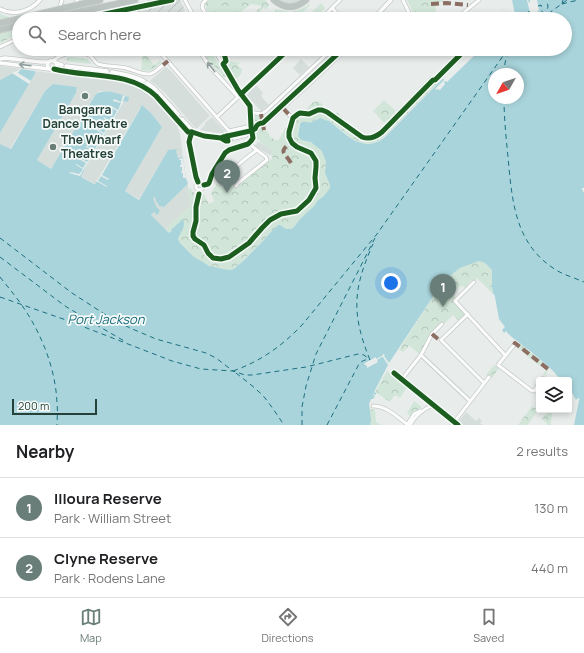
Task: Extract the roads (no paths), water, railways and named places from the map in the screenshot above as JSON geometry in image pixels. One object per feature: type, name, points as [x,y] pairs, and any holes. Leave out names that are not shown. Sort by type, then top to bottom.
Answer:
[{"type":"highway","points":[[50,12],[100,0]]},
{"type":"highway","points":[[62,12],[117,0]]},
{"type":"highway","points":[[80,12],[135,0]]},
{"type":"highway","points":[[274,0],[281,5],[289,7],[299,5],[306,0]]},
{"type":"highway","points":[[0,24],[12,21]]},
{"type":"highway","points":[[0,24],[12,23]]},
{"type":"highway","points":[[0,30],[12,27]]},
{"type":"street","points":[[0,9],[9,12],[19,12],[30,9],[40,0]]},
{"type":"street","points":[[184,0],[191,12]]},
{"type":"street","points":[[204,12],[203,4],[206,0]]},
{"type":"street","points":[[328,12],[340,0]]},
{"type":"street","points":[[380,12],[391,0]]},
{"type":"street","points":[[403,0],[409,12]]},
{"type":"street","points":[[464,12],[476,1]]},
{"type":"street","points":[[332,8],[336,12]]},
{"type":"street","points":[[0,46],[12,41]]},
{"type":"street","points":[[49,68],[48,66],[54,60],[61,56]]},
{"type":"street","points":[[90,56],[99,64],[125,68],[146,74],[154,72],[163,65]]},
{"type":"street","points":[[163,56],[229,131],[232,150]]},
{"type":"street","points":[[203,56],[210,67],[238,97]]},
{"type":"street","points":[[182,119],[192,129],[189,142],[198,182],[196,187],[198,190],[202,189],[204,185],[209,183],[212,174],[223,155],[228,151],[250,143],[253,136],[249,105],[218,56]]},
{"type":"street","points":[[223,64],[226,61],[225,56]]},
{"type":"street","points":[[217,117],[282,56]]},
{"type":"street","points":[[250,112],[261,114],[266,112],[325,56]]},
{"type":"street","points":[[264,124],[339,56]]},
{"type":"street","points":[[0,59],[7,58],[53,62],[64,66],[107,71]]},
{"type":"street","points":[[53,62],[58,70]]},
{"type":"street","points":[[0,63],[104,76]]},
{"type":"street","points":[[112,72],[146,82],[154,88],[178,114]]},
{"type":"street","points":[[109,76],[121,78],[143,87],[156,96],[175,118]]},
{"type":"street","points":[[226,84],[232,79]]},
{"type":"street","points":[[283,108],[291,117]]},
{"type":"street","points":[[179,122],[188,132],[207,137],[226,138]]},
{"type":"street","points":[[229,131],[251,127]]},
{"type":"street","points":[[234,138],[246,135]]},
{"type":"street","points":[[236,186],[266,161],[267,158],[250,143]]},
{"type":"street","points":[[226,186],[227,181],[235,168],[257,150]]},
{"type":"street","points":[[198,182],[202,182],[204,185]]},
{"type":"street","points":[[474,282],[455,301],[505,355]]},
{"type":"street","points":[[468,314],[441,340],[484,383]]},
{"type":"street","points":[[402,379],[421,356],[432,334],[442,324]]},
{"type":"street","points":[[514,345],[498,365],[532,391],[535,390]]},
{"type":"street","points":[[421,356],[470,401]]},
{"type":"street","points":[[394,373],[433,405],[453,424],[458,425]]},
{"type":"street","points":[[453,424],[489,377]]},
{"type":"street","points":[[373,406],[378,406],[390,412],[407,425],[414,414],[433,405]]},
{"type":"street","points":[[410,425],[424,410]]},
{"type":"water","name":"Port Jackson","points":[[512,0],[584,0],[584,188],[582,189],[584,193],[584,425],[574,425],[580,399],[578,398],[576,400],[572,392],[572,377],[558,377],[542,361],[506,331],[504,333],[502,330],[505,327],[499,319],[495,297],[492,287],[490,287],[492,285],[492,270],[485,263],[479,261],[460,268],[446,279],[430,301],[389,363],[374,392],[376,395],[373,394],[375,396],[371,399],[369,404],[371,419],[370,425],[0,425],[0,144],[11,149],[45,91],[53,84],[77,87],[76,93],[37,160],[51,169],[96,94],[100,92],[108,92],[129,97],[128,102],[125,101],[81,177],[95,184],[142,105],[151,113],[162,127],[125,191],[139,200],[168,150],[177,149],[178,158],[183,157],[188,184],[163,208],[162,206],[160,207],[155,197],[153,198],[160,211],[157,215],[154,212],[151,215],[169,233],[183,219],[184,227],[178,239],[180,243],[194,257],[209,266],[223,269],[231,270],[235,268],[278,225],[286,229],[291,229],[294,227],[330,188],[325,173],[326,162],[323,154],[321,150],[311,142],[301,140],[298,136],[300,123],[312,122],[321,118],[327,121],[328,120],[348,136],[362,143],[369,144],[377,142],[385,137],[465,56],[572,56],[572,12],[515,12]]},
{"type":"water","points":[[503,9],[508,12],[500,12]]},
{"type":"water","points":[[21,69],[35,71],[35,74],[0,133],[0,80]]},
{"type":"tunnel","points":[[63,4],[64,12]]},
{"type":"tunnel","points":[[58,70],[62,71]]},
{"type":"tunnel","points":[[246,135],[256,131],[264,124]]},
{"type":"railway","points":[[97,12],[153,0]]},
{"type":"railway","points":[[147,3],[163,0]]},
{"type":"railway","points":[[0,33],[12,30]]},
{"type":"place","name":"Bangarra Dance Theatre","points":[[85,96]]},
{"type":"place","name":"The Wharf Theatres","points":[[53,147]]},
{"type":"place","name":"Clyne Reserve","points":[[227,193]]},
{"type":"place","name":"Illoura Reserve","points":[[443,307]]}]
